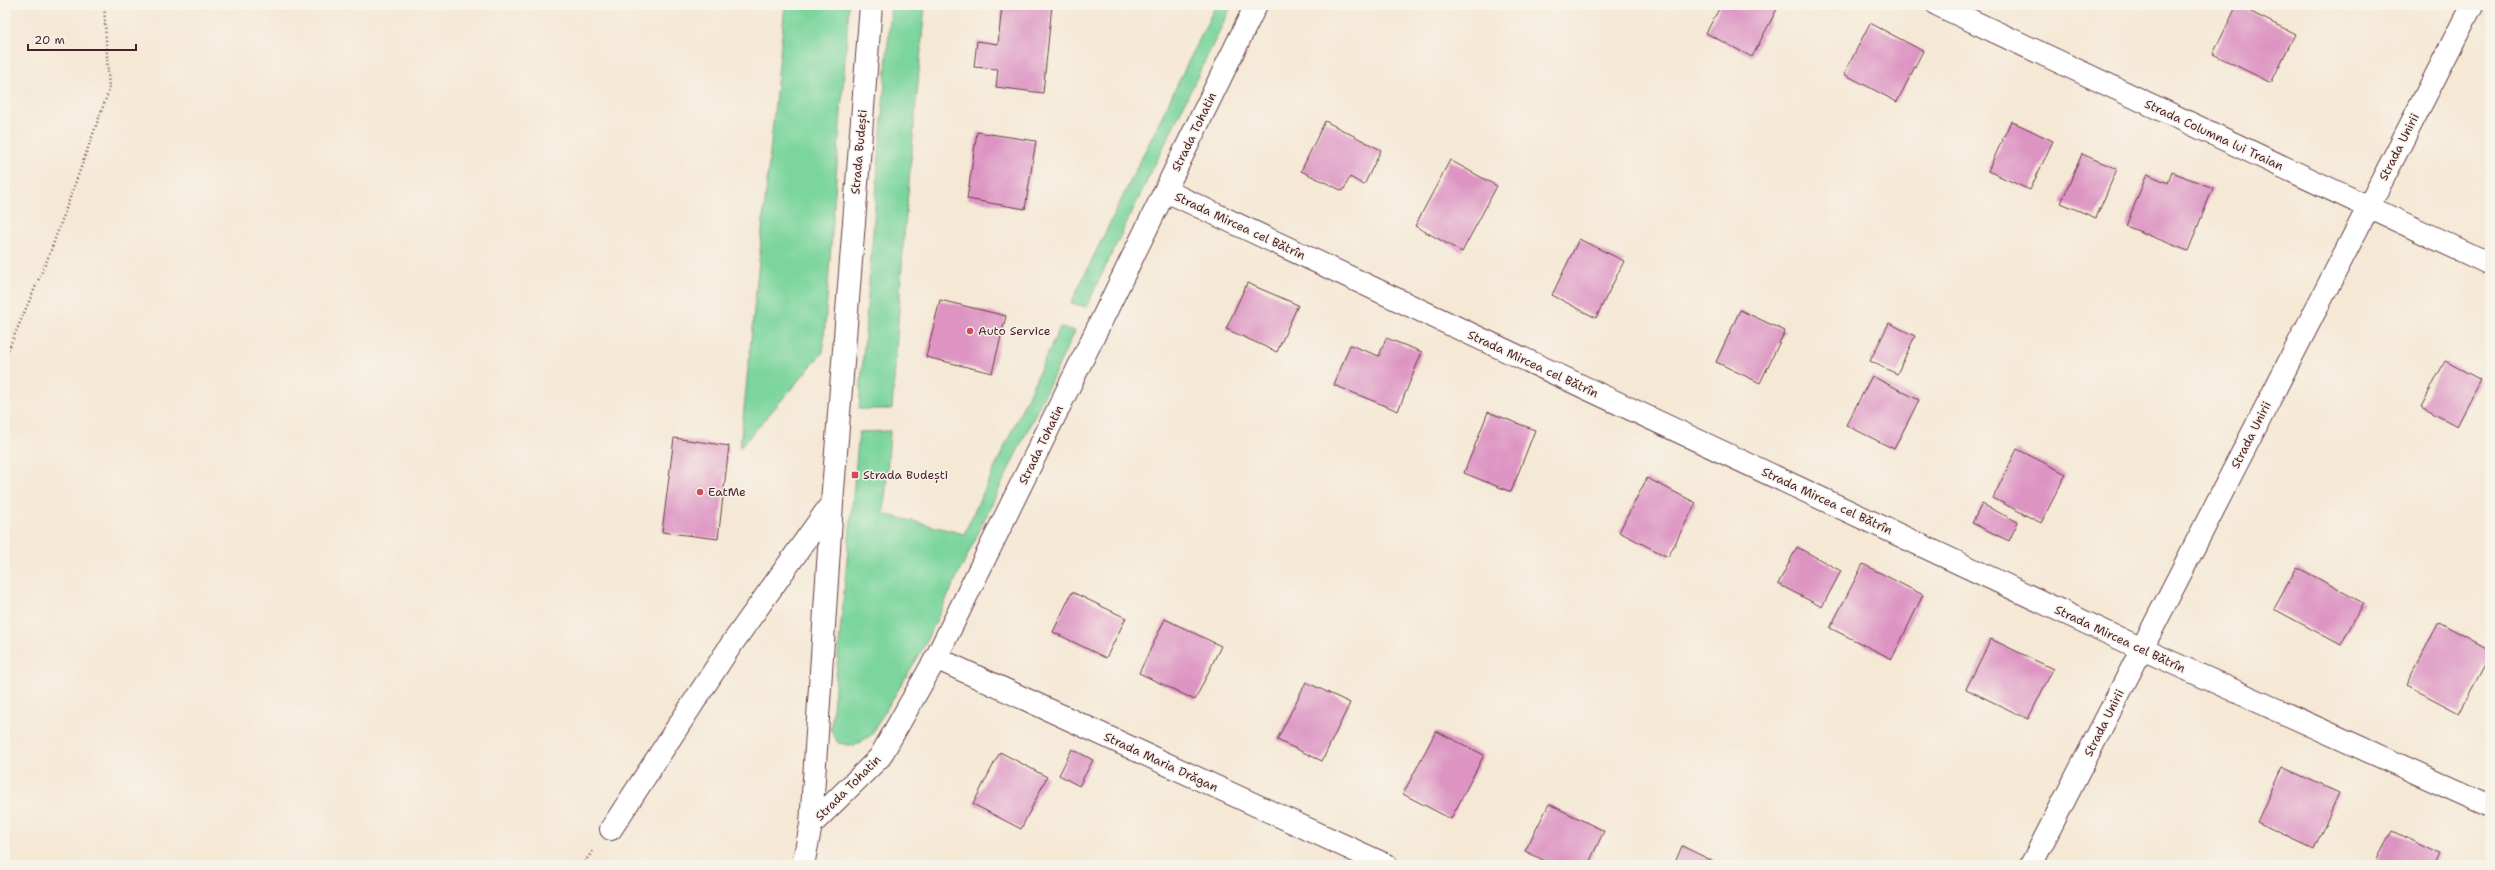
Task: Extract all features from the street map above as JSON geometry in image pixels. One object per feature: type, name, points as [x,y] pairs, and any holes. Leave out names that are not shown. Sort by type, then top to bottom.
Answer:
[{"type":"street","name":"Strada Budești","points":[[811,825],[832,503],[871,5]]},
{"type":"street","name":"Strada Tohatin","points":[[803,865],[811,825],[880,757],[936,658],[1256,5]]},
{"type":"street","name":"Strada Columna lui Traian","points":[[1938,5],[2490,264]]},
{"type":"street","name":"Strada Unirii","points":[[2031,865],[2472,5]]},
{"type":"street","name":"Strada Mircea cel Bătrîn","points":[[1166,191],[2142,649],[2490,806]]},
{"type":"street","points":[[611,829],[731,645],[832,503]]},
{"type":"street","name":"Strada Maria Drăgan","points":[[936,658],[1386,865]]},
{"type":"path","points":[[5,358],[50,252],[109,90],[104,5]]},
{"type":"green space","points":[[785,5],[849,5],[823,352],[740,448]]},
{"type":"green space","points":[[891,5],[925,5],[904,236],[892,409],[859,409]]},
{"type":"green space","points":[[1216,5],[1232,5],[1086,307],[1071,303]]},
{"type":"green space","points":[[1060,327],[1075,331],[922,650],[871,735],[854,746],[838,743],[831,730],[859,432],[890,431],[884,514],[964,534]]},
{"type":"building","points":[[1002,5],[1052,5],[1043,93],[996,87],[998,69],[974,67],[977,41],[998,44]]},
{"type":"building","points":[[1721,5],[1779,5],[1752,57],[1706,33]]},
{"type":"building","points":[[2237,5],[2295,34],[2271,83],[2213,54]]},
{"type":"building","points":[[1870,23],[1923,51],[1897,102],[1844,74]]},
{"type":"building","points":[[1325,121],[1381,150],[1364,185],[1350,177],[1343,191],[1301,171]]},
{"type":"building","points":[[2011,121],[2053,141],[2030,190],[1988,171]]},
{"type":"building","points":[[977,132],[1036,141],[1025,209],[967,199]]},
{"type":"building","points":[[2082,154],[2117,169],[2096,218],[2061,203]]},
{"type":"building","points":[[1450,160],[1497,186],[1462,252],[1415,226]]},
{"type":"building","points":[[2172,172],[2213,188],[2188,251],[2126,226],[2147,174],[2168,183]]},
{"type":"building","points":[[1579,239],[1624,261],[1596,318],[1552,295]]},
{"type":"building","points":[[1247,283],[1298,305],[1277,352],[1226,329]]},
{"type":"building","points":[[940,300],[1006,316],[992,373],[926,357]]},
{"type":"building","points":[[1740,310],[1785,331],[1760,383],[1716,362]]},
{"type":"building","points":[[1889,323],[1915,336],[1897,374],[1870,361]]},
{"type":"building","points":[[1386,338],[1422,352],[1398,411],[1334,385],[1350,345],[1379,356]]},
{"type":"building","points":[[2445,361],[2481,380],[2457,426],[2421,407]]},
{"type":"building","points":[[1872,376],[1919,400],[1894,449],[1846,425]]},
{"type":"building","points":[[1488,412],[1535,430],[1511,492],[1464,473]]},
{"type":"building","points":[[674,438],[729,446],[718,539],[662,532]]},
{"type":"building","points":[[2017,449],[2066,474],[2041,523],[1993,498]]},
{"type":"building","points":[[1647,478],[1696,503],[1668,557],[1619,532]]},
{"type":"building","points":[[1982,504],[2018,522],[2009,541],[1972,523]]},
{"type":"building","points":[[1797,547],[1841,571],[1822,607],[1778,584]]},
{"type":"building","points":[[1863,564],[1923,595],[1892,659],[1830,628]]},
{"type":"building","points":[[2297,567],[2363,603],[2341,645],[2274,609]]},
{"type":"building","points":[[1072,592],[1126,618],[1106,658],[1053,632]]},
{"type":"building","points":[[1165,619],[1221,646],[1195,700],[1139,673]]},
{"type":"building","points":[[2439,622],[2490,650],[2490,655],[2459,713],[2406,685]]},
{"type":"building","points":[[1991,639],[2053,669],[2028,719],[1966,689]]},
{"type":"building","points":[[1306,682],[1350,703],[1322,761],[1277,740]]},
{"type":"building","points":[[1436,731],[1484,755],[1451,819],[1403,794]]},
{"type":"building","points":[[1072,749],[1093,760],[1079,786],[1059,775]]},
{"type":"building","points":[[1000,752],[1047,777],[1021,829],[973,804]]},
{"type":"building","points":[[2282,767],[2339,793],[2314,849],[2257,822]]},
{"type":"building","points":[[1549,804],[1604,831],[1588,865],[1553,865],[1525,851]]},
{"type":"building","points":[[2392,831],[2439,854],[2434,865],[2374,865]]},
{"type":"building","points":[[1682,846],[1721,865],[1674,865]]},
{"type":"place","name":"Auto Service","points":[[970,331]]},
{"type":"place","name":"Strada Budești","points":[[855,475]]},
{"type":"place","name":"EatMe","points":[[700,492]]}]
